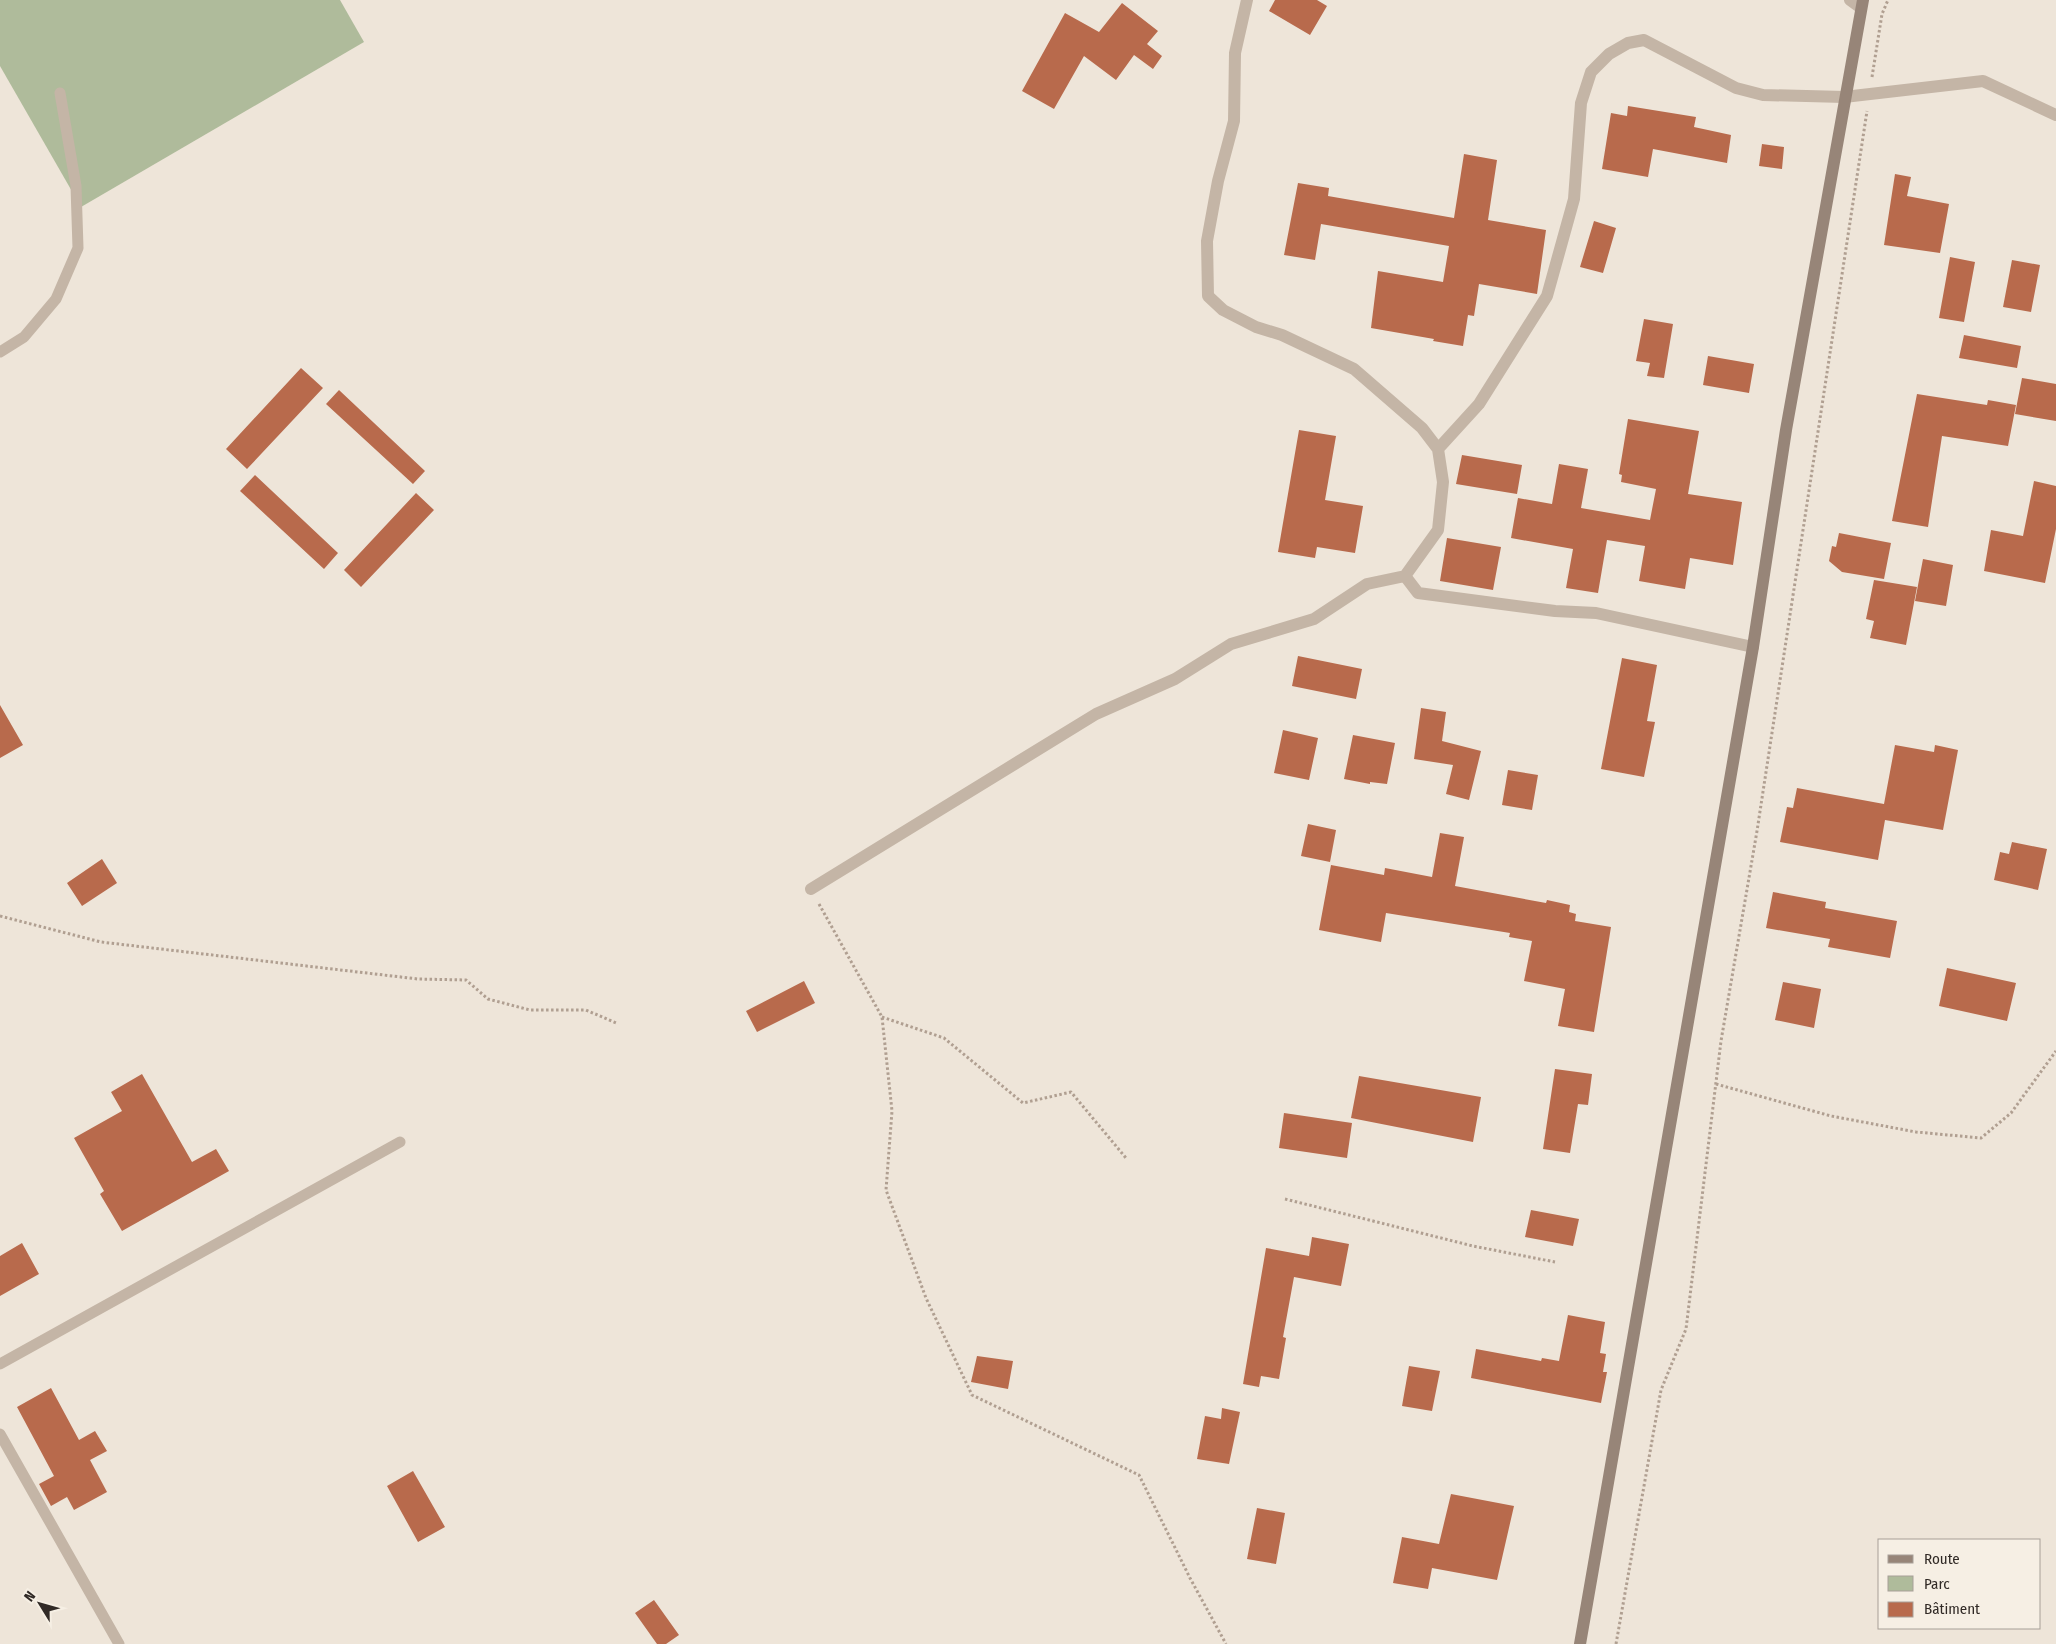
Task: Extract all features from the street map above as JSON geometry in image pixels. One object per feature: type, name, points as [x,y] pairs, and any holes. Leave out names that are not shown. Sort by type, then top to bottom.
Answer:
[{"type":"street","points":[[811,888],[1096,714],[1175,679],[1231,644],[1314,619],[1367,584],[1405,576],[1438,530],[1444,482],[1438,448],[1422,428],[1354,369],[1282,335],[1256,327],[1223,310],[1208,296],[1207,241],[1218,181],[1234,121],[1235,53],[1247,0]]},
{"type":"street","points":[[1580,1644],[1753,647],[1788,420],[1862,4],[1850,0]]},
{"type":"street","points":[[1438,448],[1479,404],[1547,296],[1574,199],[1581,103],[1591,72],[1609,54],[1628,43],[1644,40],[1736,88],[1762,95],[1844,98],[1983,81],[2056,115]]},
{"type":"street","points":[[1405,576],[1418,593],[1596,614],[1753,647]]},
{"type":"lane","points":[[0,352],[24,337],[56,299],[78,248],[76,186],[60,93]]},
{"type":"lane","points":[[0,1364],[400,1142]]},
{"type":"lane","points":[[0,1434],[119,1644]]},
{"type":"path","points":[[1616,1644],[1661,1390],[1686,1329],[1716,1084],[1760,811],[1869,94],[1882,14],[1888,0]]},
{"type":"path","points":[[811,888],[882,1017],[892,1111],[886,1190],[926,1298],[972,1395],[1139,1475],[1190,1578],[1226,1644]]},
{"type":"path","points":[[0,916],[101,942],[360,973],[418,979],[466,980],[488,999],[530,1010],[586,1010],[616,1023]]},
{"type":"path","points":[[882,1017],[944,1038],[1023,1103],[1070,1092],[1126,1158]]},
{"type":"path","points":[[1716,1084],[1831,1116],[1916,1132],[1982,1138],[2011,1113],[2056,1051]]},
{"type":"path","points":[[1285,1199],[1473,1246],[1555,1262]]},
{"type":"green space","points":[[0,0],[340,0],[364,42],[81,207],[0,66]]},
{"type":"building","points":[[1275,0],[1317,0],[1327,6],[1310,35],[1269,11]]},
{"type":"building","points":[[1122,3],[1158,31],[1147,44],[1162,56],[1153,69],[1134,55],[1116,80],[1084,56],[1054,109],[1022,91],[1065,13],[1099,32]]},
{"type":"building","points":[[1628,106],[1696,117],[1694,127],[1731,135],[1727,163],[1653,149],[1648,177],[1602,169],[1611,113],[1627,116]]},
{"type":"building","points":[[1762,144],[1784,147],[1782,169],[1759,166]]},
{"type":"building","points":[[1464,154],[1497,160],[1488,220],[1546,230],[1537,294],[1479,284],[1474,316],[1468,315],[1463,346],[1371,328],[1378,271],[1443,282],[1449,246],[1321,224],[1315,260],[1284,255],[1298,183],[1329,188],[1328,196],[1454,218]]},
{"type":"building","points":[[1895,174],[1911,177],[1907,196],[1949,204],[1940,253],[1884,245]]},
{"type":"building","points":[[1594,221],[1616,228],[1603,273],[1580,267]]},
{"type":"building","points":[[1950,257],[1975,262],[1964,322],[1939,318]]},
{"type":"building","points":[[2012,260],[2040,265],[2031,312],[2003,307]]},
{"type":"building","points":[[1644,319],[1673,324],[1664,378],[1647,376],[1650,363],[1636,361]]},
{"type":"building","points":[[1964,335],[2021,346],[2017,368],[1959,358]]},
{"type":"building","points":[[1708,356],[1754,364],[1749,393],[1703,385]]},
{"type":"building","points":[[301,368],[323,388],[247,469],[226,449]]},
{"type":"building","points":[[2022,378],[2056,384],[2056,421],[2015,414]]},
{"type":"building","points":[[339,390],[425,471],[413,484],[326,404]]},
{"type":"building","points":[[1917,394],[1987,405],[1988,400],[2016,405],[2008,446],[1942,436],[1928,527],[1892,521]]},
{"type":"building","points":[[1628,419],[1699,431],[1688,494],[1742,502],[1733,565],[1690,558],[1685,589],[1639,581],[1645,546],[1607,540],[1598,593],[1566,588],[1573,549],[1511,538],[1518,498],[1552,504],[1559,464],[1588,469],[1581,508],[1650,520],[1656,489],[1621,482],[1622,475],[1619,474]]},
{"type":"building","points":[[1299,430],[1336,436],[1325,500],[1363,506],[1355,553],[1317,547],[1315,558],[1278,552]]},
{"type":"building","points":[[1462,455],[1522,465],[1517,494],[1456,484]]},
{"type":"building","points":[[255,475],[338,553],[324,569],[240,491]]},
{"type":"building","points":[[2034,481],[2056,486],[2056,529],[2045,583],[1984,571],[1991,530],[2023,536]]},
{"type":"building","points":[[416,493],[434,510],[361,587],[344,570]]},
{"type":"building","points":[[1839,533],[1891,543],[1884,579],[1842,572],[1829,561],[1832,546],[1836,547]]},
{"type":"building","points":[[1447,538],[1501,547],[1493,590],[1440,581]]},
{"type":"building","points":[[1923,559],[1953,565],[1946,606],[1915,601]]},
{"type":"building","points":[[1874,580],[1917,587],[1906,645],[1870,638],[1874,621],[1866,619]]},
{"type":"building","points":[[1298,656],[1362,669],[1356,699],[1292,686]]},
{"type":"building","points":[[1622,658],[1657,665],[1647,721],[1655,722],[1644,777],[1601,769]]},
{"type":"building","points":[[0,705],[23,745],[0,758]]},
{"type":"building","points":[[1421,708],[1446,712],[1442,741],[1481,751],[1469,800],[1446,794],[1453,765],[1414,759]]},
{"type":"building","points":[[1283,730],[1318,738],[1309,780],[1274,773]]},
{"type":"building","points":[[1353,735],[1395,743],[1387,784],[1370,782],[1370,784],[1344,779]]},
{"type":"building","points":[[1895,745],[1934,752],[1935,745],[1958,750],[1943,830],[1885,820],[1878,860],[1780,842],[1787,807],[1793,808],[1797,788],[1884,804]]},
{"type":"building","points":[[1508,770],[1538,775],[1532,810],[1502,805]]},
{"type":"building","points":[[1308,824],[1336,830],[1330,862],[1301,856]]},
{"type":"building","points":[[1440,833],[1464,837],[1455,886],[1546,903],[1547,900],[1570,905],[1569,912],[1576,914],[1575,921],[1611,927],[1594,1032],[1558,1026],[1565,989],[1524,981],[1532,941],[1509,937],[1510,933],[1386,913],[1381,942],[1319,930],[1331,865],[1384,875],[1385,868],[1432,877]]},
{"type":"building","points":[[2012,842],[2047,849],[2038,890],[1994,880],[2000,852],[2009,854]]},
{"type":"building","points":[[102,859],[117,883],[82,906],[67,883]]},
{"type":"building","points":[[1773,892],[1826,902],[1825,908],[1897,921],[1890,958],[1828,947],[1830,939],[1766,928]]},
{"type":"building","points":[[1947,968],[2016,983],[2007,1021],[1939,1006]]},
{"type":"building","points":[[804,981],[815,1003],[757,1032],[746,1011]]},
{"type":"building","points":[[1783,982],[1821,989],[1814,1028],[1775,1020]]},
{"type":"building","points":[[1555,1069],[1592,1074],[1588,1105],[1578,1104],[1570,1153],[1543,1149]]},
{"type":"building","points":[[142,1074],[192,1162],[216,1149],[229,1171],[122,1231],[100,1194],[104,1191],[74,1138],[122,1111],[111,1092]]},
{"type":"building","points":[[1359,1076],[1481,1097],[1473,1142],[1351,1118]]},
{"type":"building","points":[[1284,1113],[1352,1123],[1347,1158],[1279,1148]]},
{"type":"building","points":[[1531,1210],[1579,1219],[1573,1246],[1525,1237]]},
{"type":"building","points":[[1312,1237],[1349,1244],[1341,1286],[1294,1277],[1283,1337],[1286,1338],[1279,1379],[1261,1376],[1259,1387],[1243,1384],[1266,1248],[1309,1256]]},
{"type":"building","points":[[22,1243],[39,1274],[0,1296],[0,1256]]},
{"type":"building","points":[[1568,1315],[1605,1322],[1600,1353],[1606,1354],[1603,1372],[1607,1372],[1601,1403],[1471,1378],[1476,1349],[1541,1361],[1542,1358],[1559,1361]]},
{"type":"building","points":[[977,1356],[1013,1361],[1008,1389],[971,1382]]},
{"type":"building","points":[[1409,1366],[1440,1371],[1432,1411],[1402,1406]]},
{"type":"building","points":[[51,1388],[79,1440],[95,1431],[107,1451],[90,1460],[107,1492],[74,1510],[67,1497],[51,1506],[39,1484],[54,1476],[17,1407]]},
{"type":"building","points":[[1222,1408],[1240,1412],[1229,1464],[1197,1459],[1205,1416],[1221,1419]]},
{"type":"building","points":[[413,1471],[445,1527],[418,1542],[387,1486]]},
{"type":"building","points":[[1451,1494],[1514,1506],[1497,1580],[1432,1568],[1428,1589],[1393,1583],[1402,1537],[1439,1544]]},
{"type":"building","points":[[1257,1508],[1285,1513],[1276,1564],[1247,1559]]},
{"type":"building","points":[[654,1600],[679,1635],[666,1644],[657,1644],[635,1613]]}]
